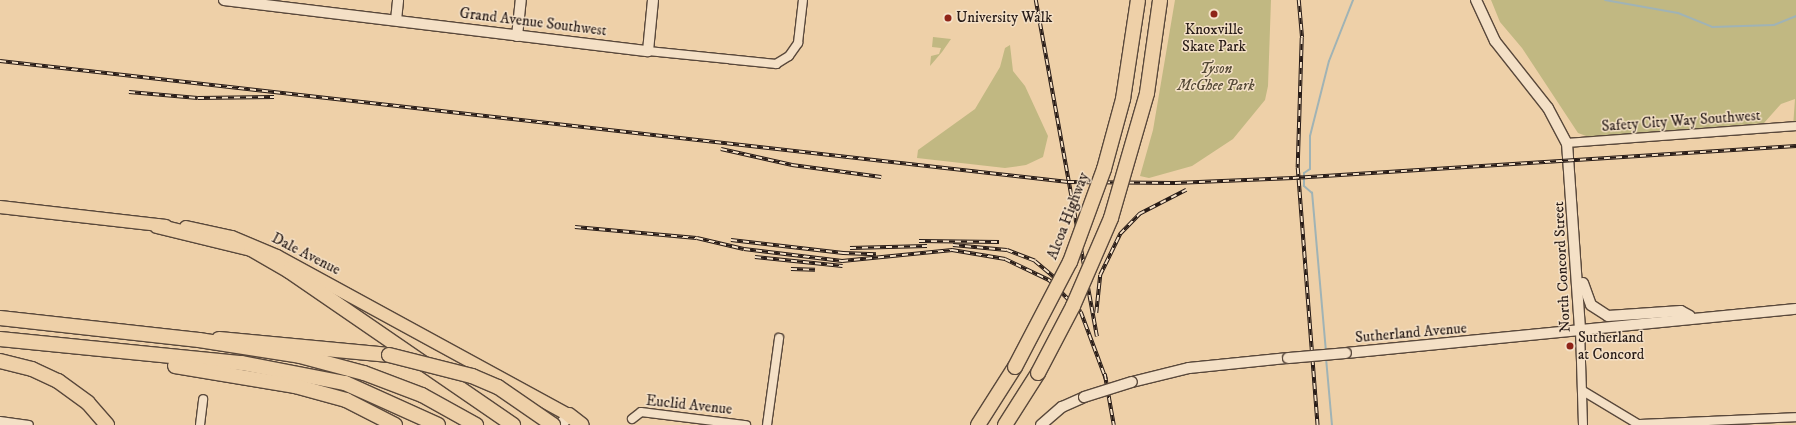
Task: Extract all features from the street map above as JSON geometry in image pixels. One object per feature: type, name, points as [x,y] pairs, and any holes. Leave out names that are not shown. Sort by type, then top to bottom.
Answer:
[{"type":"highway","name":"Alcoa Highway","points":[[978,425],[1015,367],[1070,262],[1096,191],[1123,99],[1138,0]]},
{"type":"highway","points":[[1005,425],[1038,373],[1092,266],[1116,204],[1147,93],[1160,0]]},
{"type":"highway","points":[[157,226],[251,249],[345,309],[513,425]]},
{"type":"highway","points":[[0,318],[199,340],[300,356],[364,372],[422,395],[476,425]]},
{"type":"highway","points":[[199,340],[238,338],[389,354],[472,376],[515,398],[553,425]]},
{"type":"highway","points":[[0,339],[74,348],[242,363],[345,383],[438,425]]},
{"type":"highway","points":[[74,348],[296,386],[346,400],[395,425]]},
{"type":"highway","points":[[0,361],[32,368],[58,381],[88,403],[107,425]]},
{"type":"highway","points":[[564,420],[582,425]]},
{"type":"main road","name":"Dale Avenue","points":[[0,208],[209,231],[252,244],[482,365],[564,420]]},
{"type":"street","name":"Grand Avenue Southwest","points":[[224,0],[767,65],[789,56],[798,43],[804,0]]},
{"type":"street","points":[[396,20],[398,0]]},
{"type":"street","points":[[517,36],[521,0]]},
{"type":"street","points":[[648,51],[654,0]]},
{"type":"street","points":[[1476,0],[1481,17],[1495,40],[1548,108],[1568,143]]},
{"type":"street","name":"Safety City Way Southwest","points":[[1568,143],[1796,126]]},
{"type":"street","name":"North Concord Street","points":[[1568,143],[1578,275],[1583,425]]},
{"type":"street","points":[[1578,275],[1589,302],[1604,315],[1681,311],[1691,317]]},
{"type":"street","name":"Sutherland Avenue","points":[[1041,425],[1062,407],[1084,397],[1132,382],[1189,368],[1580,330],[1691,317],[1796,309]]},
{"type":"street","points":[[767,425],[779,338]]},
{"type":"street","points":[[1583,391],[1638,424],[1796,417]]},
{"type":"street","points":[[200,425],[203,399]]},
{"type":"street","name":"Euclid Avenue","points":[[632,419],[641,412],[746,425]]},
{"type":"street","points":[[0,421],[29,425]]},
{"type":"green space","name":"Tyson McGhee Park","points":[[1175,0],[1271,0],[1268,86],[1265,100],[1233,139],[1192,166],[1149,178],[1140,176],[1153,130]]},
{"type":"green space","points":[[1491,0],[1796,0],[1796,130],[1793,127],[1795,99],[1781,104],[1764,123],[1589,137],[1578,133],[1522,48],[1500,22]]},
{"type":"green space","points":[[933,37],[951,39],[930,66],[931,56],[939,54],[941,48],[932,47]]},
{"type":"green space","points":[[1010,45],[1013,71],[1025,86],[1048,136],[1043,157],[1026,165],[1005,168],[917,158],[918,150],[975,109],[1000,67],[1005,48]]},
{"type":"waterway","points":[[1326,352],[1312,193],[1304,186],[1304,173],[1310,169],[1310,136],[1329,61],[1353,0]]},
{"type":"waterway","points":[[1605,0],[1678,13],[1712,27],[1774,25],[1796,16]]},
{"type":"waterway","points":[[1326,358],[1332,425]]},
{"type":"railway","points":[[1036,0],[1097,337]]},
{"type":"railway","points":[[1299,0],[1302,38],[1298,168],[1318,425]]},
{"type":"railway","points":[[0,61],[1068,182],[1175,183],[1293,178],[1796,146]]},
{"type":"railway","points":[[129,92],[198,98],[274,97]]},
{"type":"railway","points":[[721,149],[792,165],[881,177]]},
{"type":"railway","points":[[1096,313],[1100,275],[1120,234],[1139,214],[1186,190]]},
{"type":"railway","points":[[575,227],[697,238],[744,249],[842,261],[952,250],[1005,259],[1049,280],[1081,312],[1106,379]]},
{"type":"railway","points":[[731,240],[843,253],[876,254]]},
{"type":"railway","points":[[919,241],[999,242]]},
{"type":"railway","points":[[953,245],[1007,250],[1035,261],[1062,284]]},
{"type":"railway","points":[[850,248],[927,246]]},
{"type":"railway","points":[[755,257],[843,266]]},
{"type":"railway","points":[[791,269],[815,270]]},
{"type":"railway","points":[[1105,374],[1114,425]]},
{"type":"place","name":"Knoxville Skate Park","points":[[1214,14]]},
{"type":"place","name":"University Walk","points":[[948,18]]},
{"type":"place","name":"Sutherland at Concord","points":[[1570,346]]}]
